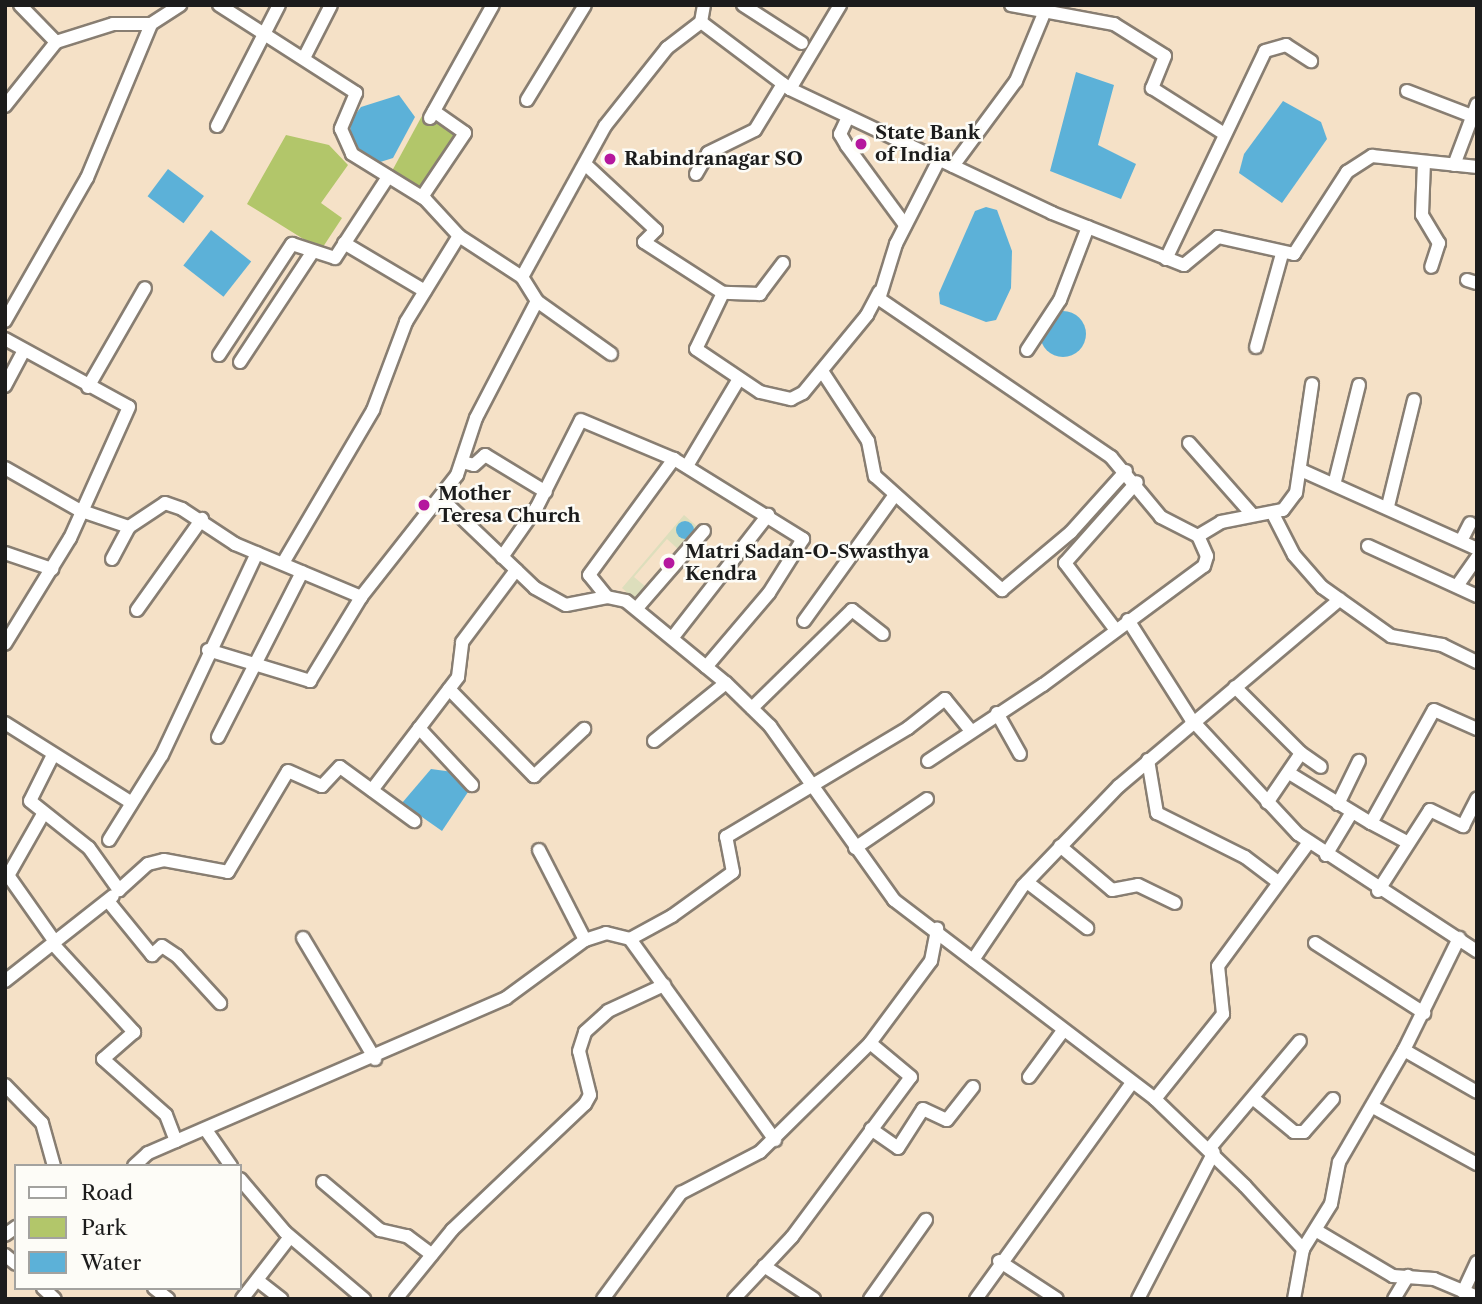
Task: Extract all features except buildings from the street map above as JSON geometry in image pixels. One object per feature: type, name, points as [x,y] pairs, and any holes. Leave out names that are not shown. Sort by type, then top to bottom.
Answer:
[{"type":"street","points":[[20,5],[56,41]]},
{"type":"street","points":[[5,106],[56,41],[113,24],[151,24],[180,5]]},
{"type":"street","points":[[219,5],[356,93],[341,137],[360,162],[422,197],[459,236],[522,277],[537,301],[611,354]]},
{"type":"street","points":[[217,125],[279,5]]},
{"type":"street","points":[[304,58],[331,5]]},
{"type":"street","points":[[422,197],[465,133],[432,114],[493,5]]},
{"type":"street","points":[[527,100],[585,5]]},
{"type":"street","points":[[522,277],[605,126],[667,48],[701,22],[704,5]]},
{"type":"street","points":[[743,5],[802,43]]},
{"type":"street","points":[[696,174],[708,153],[755,130],[841,5]]},
{"type":"street","points":[[1011,5],[1114,24],[1165,56],[1152,88],[1223,133]]},
{"type":"street","points":[[953,166],[1016,81],[1045,11]]},
{"type":"street","points":[[701,22],[787,87],[1088,227],[1184,265],[1218,237],[1282,254],[1304,244],[1355,166],[1372,156],[1477,167]]},
{"type":"street","points":[[5,321],[87,178],[151,24]]},
{"type":"street","points":[[1166,259],[1223,133],[1265,51],[1286,45],[1311,61]]},
{"type":"street","points":[[1407,91],[1474,110],[1454,165]]},
{"type":"street","points":[[848,117],[840,134],[846,146],[905,225]]},
{"type":"street","points":[[723,293],[696,349],[737,382],[791,399],[822,371],[878,292],[905,225],[939,160]]},
{"type":"street","points":[[1424,162],[1422,215],[1439,243],[1431,267]]},
{"type":"street","points":[[585,164],[656,230],[644,242],[723,293],[760,294],[783,263]]},
{"type":"street","points":[[219,355],[292,244],[312,253],[335,258],[388,177]]},
{"type":"street","points":[[1027,350],[1060,300],[1088,227]]},
{"type":"street","points":[[283,563],[373,410],[425,291],[459,236]]},
{"type":"street","points":[[344,243],[425,291]]},
{"type":"street","points":[[240,362],[312,253]]},
{"type":"street","points":[[1256,347],[1282,254]]},
{"type":"street","points":[[88,387],[145,288]]},
{"type":"street","points":[[878,292],[883,303],[1131,476],[1161,517],[1198,536]]},
{"type":"street","points":[[208,650],[310,681],[361,597],[443,500],[462,462],[476,418],[537,301]]},
{"type":"street","points":[[5,340],[129,407],[52,569],[5,644]]},
{"type":"street","points":[[5,386],[24,351]]},
{"type":"street","points":[[822,371],[868,441],[876,476],[894,496],[1002,590],[1071,532],[1131,476]]},
{"type":"street","points":[[687,466],[737,382]]},
{"type":"street","points":[[1198,536],[1251,513],[1273,514],[1296,493],[1303,471],[1312,383]]},
{"type":"street","points":[[1335,481],[1359,385]]},
{"type":"street","points":[[1388,506],[1414,400]]},
{"type":"street","points":[[502,557],[546,492],[581,420],[687,466],[768,515],[803,542],[706,667]]},
{"type":"street","points":[[1189,443],[1251,513]]},
{"type":"street","points":[[462,462],[474,465],[485,455],[546,492]]},
{"type":"street","points":[[674,459],[589,575],[607,597],[637,608],[752,708],[894,900],[937,929],[1062,1032],[1155,1100],[1211,1150],[1303,1249]]},
{"type":"street","points":[[5,468],[79,510],[129,527]]},
{"type":"street","points":[[1303,471],[1335,481],[1477,549]]},
{"type":"street","points":[[1115,629],[1065,563],[1131,476]]},
{"type":"street","points":[[804,621],[894,496]]},
{"type":"street","points":[[443,500],[516,570],[566,605],[607,597]]},
{"type":"street","points":[[112,559],[129,527],[165,503],[202,519],[257,553],[361,597]]},
{"type":"street","points":[[1273,514],[1294,555],[1340,600],[1391,636],[1442,646],[1477,662]]},
{"type":"street","points":[[673,637],[768,515]]},
{"type":"street","points":[[137,610],[202,519]]},
{"type":"street","points":[[1461,541],[1470,523]]},
{"type":"street","points":[[637,608],[704,531]]},
{"type":"street","points":[[928,761],[1204,566],[1198,536]]},
{"type":"street","points":[[1368,546],[1477,596]]},
{"type":"street","points":[[5,553],[52,569]]},
{"type":"street","points":[[109,840],[129,801],[162,755],[208,650],[257,553]]},
{"type":"street","points":[[1457,586],[1477,557]]},
{"type":"street","points":[[372,790],[449,689],[462,667],[462,642],[516,570]]},
{"type":"street","points":[[218,737],[251,664],[302,572]]},
{"type":"street","points":[[973,960],[1027,882],[1060,846],[1191,719],[1235,687],[1340,600]]},
{"type":"street","points":[[752,708],[852,610],[883,634]]},
{"type":"street","points":[[1128,620],[1191,719],[1268,803],[1309,842],[1378,891],[1477,951]]},
{"type":"street","points":[[654,741],[726,683]]},
{"type":"street","points":[[1235,687],[1301,753],[1321,767]]},
{"type":"street","points":[[449,689],[534,776],[584,729]]},
{"type":"street","points":[[630,939],[727,880],[734,863],[726,837],[908,728],[945,699],[971,731]]},
{"type":"street","points":[[1371,822],[1434,710],[1477,729]]},
{"type":"street","points":[[997,713],[1020,754]]},
{"type":"street","points":[[5,723],[129,801]]},
{"type":"street","points":[[419,727],[472,785]]},
{"type":"street","points":[[1268,803],[1301,753]]},
{"type":"street","points":[[53,755],[30,801],[42,816],[89,848],[119,891]]},
{"type":"street","points":[[1148,760],[1157,813],[1245,857],[1278,882]]},
{"type":"street","points":[[1338,804],[1359,761]]},
{"type":"street","points":[[5,981],[108,901],[148,864],[164,860],[229,872],[288,771],[322,786],[340,766],[414,821]]},
{"type":"street","points":[[1289,773],[1406,842]]},
{"type":"street","points":[[1378,891],[1406,842],[1430,810],[1463,826],[1477,798]]},
{"type":"street","points":[[856,848],[927,799]]},
{"type":"street","points":[[1326,855],[1352,812]]},
{"type":"street","points":[[42,816],[7,873],[54,943],[134,1032],[103,1059],[166,1115],[177,1141]]},
{"type":"street","points":[[1155,1100],[1223,1014],[1218,966],[1309,842]]},
{"type":"street","points":[[1060,846],[1112,890],[1138,885],[1175,903]]},
{"type":"street","points":[[539,850],[585,940]]},
{"type":"street","points":[[1027,882],[1087,928]]},
{"type":"street","points":[[108,901],[152,956],[162,946],[177,956],[220,1003]]},
{"type":"street","points":[[603,1299],[681,1193],[775,1140],[870,1043],[931,961],[937,929]]},
{"type":"street","points":[[137,1164],[177,1141],[375,1059],[506,998],[585,940],[606,933],[630,939],[775,1140]]},
{"type":"street","points":[[303,938],[375,1059]]},
{"type":"street","points":[[1294,1299],[1303,1249],[1317,1231],[1339,1162],[1404,1051],[1459,938]]},
{"type":"street","points":[[1315,943],[1424,1013]]},
{"type":"street","points":[[397,1299],[432,1255],[585,1104],[590,1095],[579,1051],[585,1032],[608,1011],[664,985]]},
{"type":"street","points":[[1030,1077],[1062,1032]]},
{"type":"street","points":[[1138,1299],[1211,1150],[1300,1041]]},
{"type":"street","points":[[734,1299],[764,1266],[911,1076],[870,1043]]},
{"type":"street","points":[[1404,1051],[1477,1092]]},
{"type":"street","points":[[976,1299],[999,1261],[1132,1083]]},
{"type":"street","points":[[5,1085],[42,1123],[53,1164]]},
{"type":"street","points":[[871,1129],[898,1148],[923,1109],[947,1120],[973,1087]]},
{"type":"street","points":[[1254,1099],[1294,1132],[1304,1132],[1333,1099]]},
{"type":"street","points":[[1373,1107],[1477,1164]]},
{"type":"street","points":[[206,1130],[230,1164]]},
{"type":"street","points":[[242,1181],[290,1237],[364,1299]]},
{"type":"street","points":[[323,1182],[380,1230],[407,1236],[432,1255]]},
{"type":"street","points":[[870,1299],[926,1220]]},
{"type":"street","points":[[1317,1231],[1393,1276],[1408,1276],[1477,1297]]},
{"type":"street","points":[[242,1299],[290,1237]]},
{"type":"street","points":[[999,1261],[1057,1299]]},
{"type":"street","points":[[1463,1292],[1477,1262]]},
{"type":"street","points":[[764,1266],[809,1297]]},
{"type":"street","points":[[1394,1299],[1408,1276]]},
{"type":"street","points":[[257,1280],[281,1299]]},
{"type":"shaded area","name":"Matri Sadan-O-Swasthya Kendra","points":[[684,515],[700,529],[638,602],[622,588]],"holes":[[[667,539],[679,550],[646,587],[634,577]]]},
{"type":"green space","points":[[423,114],[460,135],[423,190],[392,171]]},
{"type":"green space","points":[[286,135],[329,145],[348,165],[321,203],[342,218],[321,250],[247,204]]},
{"type":"water","points":[[1076,72],[1114,85],[1098,145],[1136,164],[1121,199],[1050,171]]},
{"type":"water","points":[[399,95],[415,117],[393,158],[377,163],[351,142],[350,121],[361,107]]},
{"type":"water","points":[[1283,101],[1321,122],[1327,139],[1282,203],[1239,173],[1244,154]]},
{"type":"water","points":[[168,169],[204,196],[183,223],[148,196]]},
{"type":"water","points":[[986,207],[997,210],[1012,251],[1011,288],[996,320],[986,322],[940,304],[939,293],[975,211]]},
{"type":"water","points":[[211,230],[251,261],[223,297],[183,265]]},
{"type":"water","points":[[1063,311],[1079,318],[1086,334],[1079,350],[1063,357],[1047,350],[1040,334],[1047,318]]},
{"type":"water","points":[[681,521],[689,521],[694,530],[692,537],[681,539],[676,534],[676,526]]},
{"type":"water","points":[[431,769],[453,772],[470,789],[442,831],[402,803]]},
{"type":"place","name":"State Bank of India","points":[[861,144]]},
{"type":"place","name":"Rabindranagar SO","points":[[610,159]]},
{"type":"place","name":"Mother Teresa Church","points":[[424,505]]},
{"type":"place","name":"Matri Sadan-O-Swasthya Kendra","points":[[669,563]]}]
